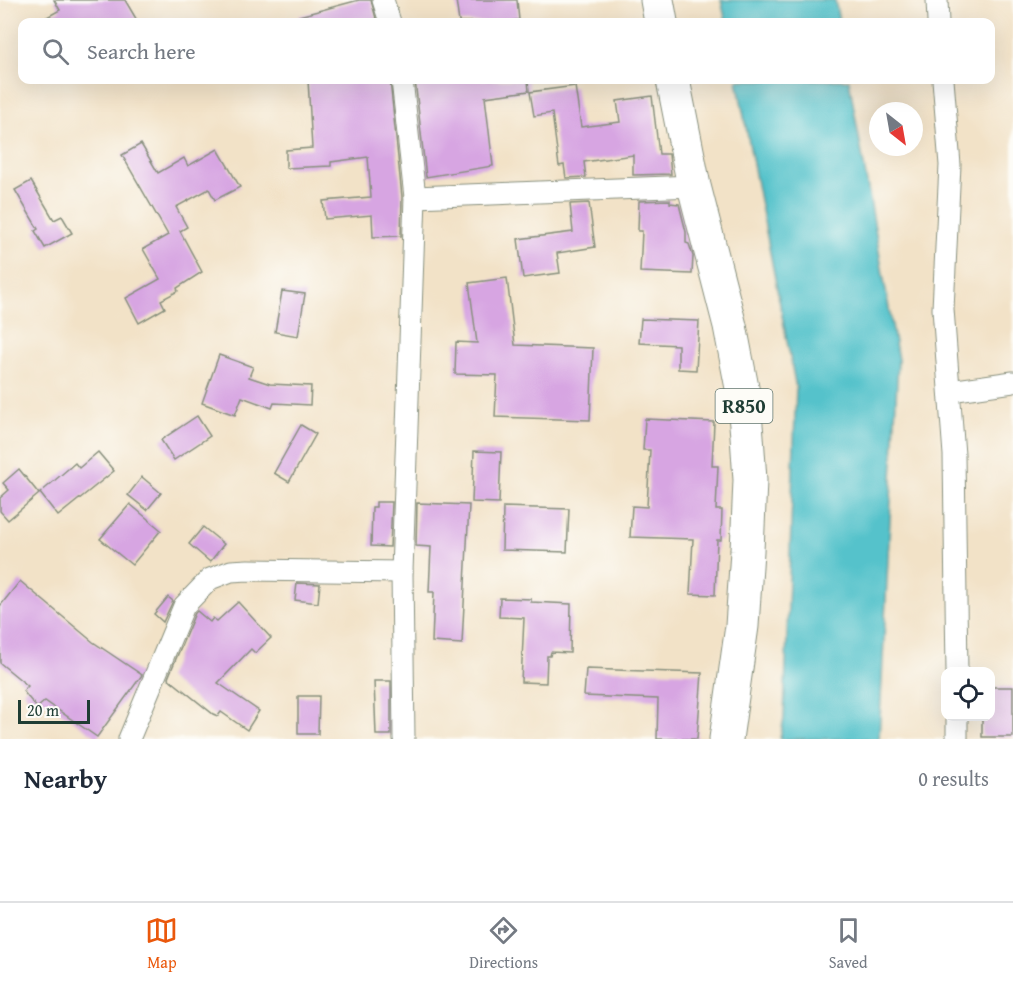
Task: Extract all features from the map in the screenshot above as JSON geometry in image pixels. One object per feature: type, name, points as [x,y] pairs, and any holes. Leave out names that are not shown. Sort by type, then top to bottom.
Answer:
[{"type":"main road","points":[[657,0],[660,18]]},
{"type":"main road","name":"R850","points":[[674,84],[694,186],[730,326],[743,393],[747,436],[750,480],[742,626],[726,739]]},
{"type":"street","points":[[383,0],[389,18]]},
{"type":"street","points":[[936,0],[938,18]]},
{"type":"street","points":[[402,84],[414,197],[402,572],[404,739]]},
{"type":"street","points":[[943,84],[950,165],[943,309],[954,455],[957,667]]},
{"type":"street","points":[[414,197],[694,186]]},
{"type":"street","points":[[950,391],[1013,382]]},
{"type":"street","points":[[129,739],[183,606],[210,579],[231,571],[248,570],[402,572]]},
{"type":"street","points":[[957,721],[957,739]]},
{"type":"water","points":[[721,0],[835,0],[838,18],[725,18]]},
{"type":"water","points":[[738,84],[850,84],[898,360],[879,739],[780,739],[784,718],[796,388]]},
{"type":"building","points":[[54,0],[125,0],[136,18],[45,18],[60,10]]},
{"type":"building","points":[[359,0],[371,0],[376,18],[299,18],[299,16]]},
{"type":"building","points":[[456,0],[517,0],[519,18],[458,18]]},
{"type":"building","points":[[308,84],[390,84],[402,197],[401,236],[373,237],[372,215],[325,219],[323,201],[371,197],[368,157],[331,162],[331,166],[286,168],[286,150],[312,148]]},
{"type":"building","points":[[415,84],[528,84],[529,91],[485,97],[493,166],[426,177]]},
{"type":"building","points":[[575,86],[581,127],[620,122],[617,101],[652,96],[659,154],[669,154],[671,174],[633,175],[633,155],[584,162],[586,177],[566,178],[564,165],[559,166],[552,113],[534,116],[530,92]]},
{"type":"building","points":[[141,144],[158,173],[184,158],[188,166],[218,149],[240,187],[215,200],[209,189],[176,207],[187,227],[180,231],[202,272],[177,288],[178,291],[161,300],[165,308],[139,323],[126,298],[160,279],[143,249],[168,235],[122,155]]},
{"type":"building","points":[[31,181],[54,220],[62,216],[72,233],[45,248],[35,231],[38,229],[15,190]]},
{"type":"building","points":[[670,200],[670,203],[679,204],[686,232],[686,243],[689,244],[693,256],[692,274],[640,272],[642,231],[638,231],[639,201]]},
{"type":"building","points":[[589,203],[595,247],[557,253],[560,273],[523,278],[518,239],[573,232],[570,204]]},
{"type":"building","points":[[507,278],[515,345],[593,348],[590,420],[495,417],[497,375],[455,374],[456,342],[477,343],[469,283]]},
{"type":"building","points":[[282,291],[305,294],[298,336],[275,332]]},
{"type":"building","points":[[641,319],[699,321],[696,370],[678,369],[678,345],[639,343]]},
{"type":"building","points":[[219,355],[253,367],[249,377],[270,384],[311,386],[310,405],[274,403],[272,408],[242,397],[235,415],[202,403]]},
{"type":"building","points":[[197,416],[210,436],[174,460],[161,440]]},
{"type":"building","points":[[645,419],[714,422],[712,466],[718,466],[716,510],[722,510],[721,540],[717,540],[715,595],[690,594],[693,539],[630,537],[632,506],[647,507],[650,450],[643,450]]},
{"type":"building","points":[[301,425],[316,434],[289,482],[274,473]]},
{"type":"building","points":[[474,451],[501,452],[499,503],[472,502]]},
{"type":"building","points":[[98,452],[114,471],[58,516],[40,493],[75,463],[79,468]]},
{"type":"building","points":[[19,469],[39,494],[8,520],[0,511],[0,498],[9,490],[3,483]]},
{"type":"building","points":[[142,477],[161,493],[147,510],[128,495]]},
{"type":"building","points":[[376,502],[392,502],[390,547],[371,546],[372,507],[376,507]]},
{"type":"building","points":[[417,503],[469,505],[462,644],[432,642],[434,592],[429,592],[431,547],[416,546]]},
{"type":"building","points":[[130,504],[161,530],[132,565],[100,539]]},
{"type":"building","points":[[503,507],[569,509],[567,552],[502,550]]},
{"type":"building","points":[[203,527],[224,544],[210,562],[189,544]]},
{"type":"building","points":[[20,581],[93,642],[142,675],[97,737],[45,701],[37,708],[23,691],[28,686],[0,663],[0,606]]},
{"type":"building","points":[[297,583],[320,584],[318,603],[295,600]]},
{"type":"building","points":[[168,597],[173,601],[163,622],[154,614]]},
{"type":"building","points":[[500,598],[571,604],[570,653],[551,652],[550,656],[547,656],[546,683],[521,682],[524,618],[499,617]]},
{"type":"building","points":[[238,602],[271,638],[255,653],[251,649],[218,683],[259,711],[247,730],[221,712],[218,716],[213,714],[168,678],[195,613],[197,611],[210,622],[213,618],[217,621]]},
{"type":"building","points":[[586,669],[702,673],[697,739],[657,739],[658,699],[584,696]]},
{"type":"building","points":[[374,681],[391,681],[391,735],[376,735]]},
{"type":"building","points":[[995,687],[1013,687],[1013,737],[982,737],[982,721],[995,721]]},
{"type":"building","points":[[298,696],[319,696],[318,734],[298,734]]}]
